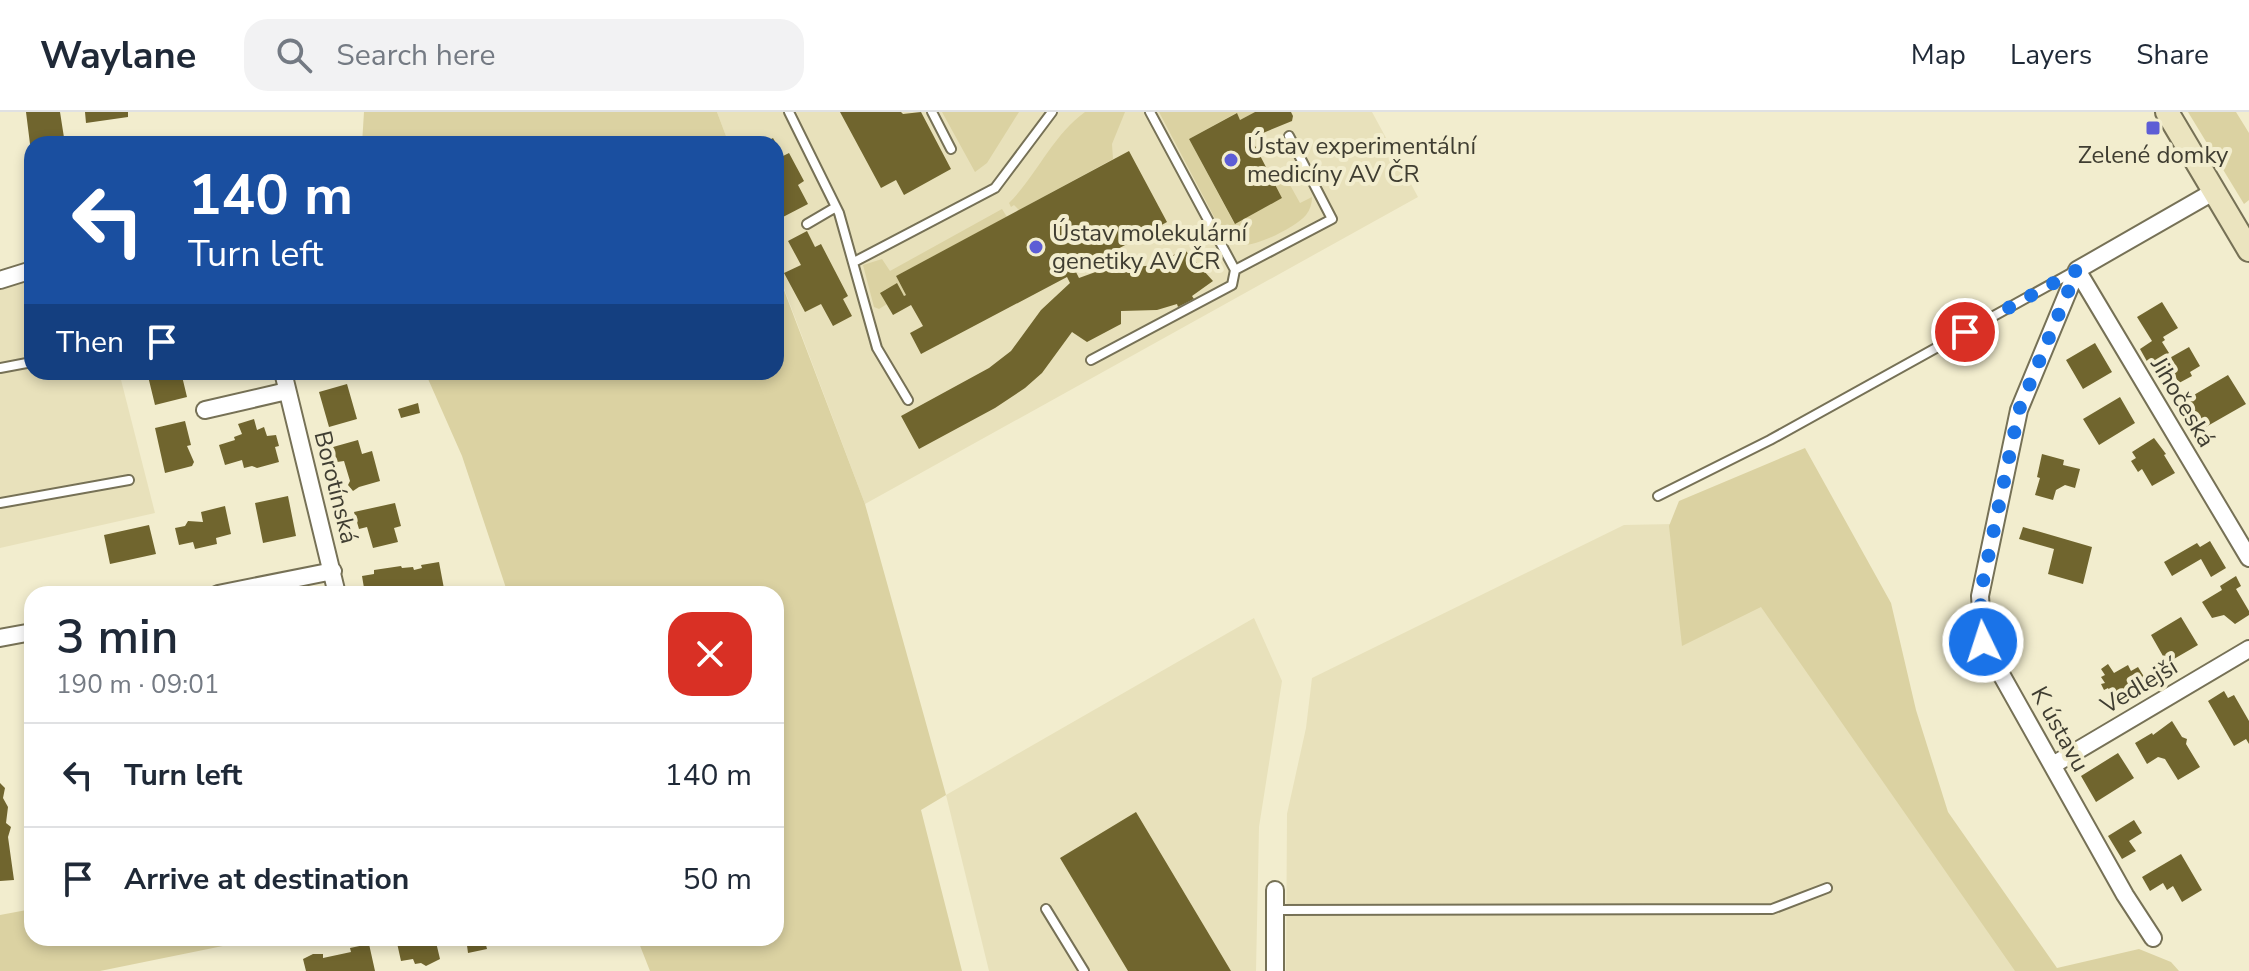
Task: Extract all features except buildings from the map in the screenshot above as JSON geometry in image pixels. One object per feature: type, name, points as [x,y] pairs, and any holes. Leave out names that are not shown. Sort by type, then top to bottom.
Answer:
[{"type":"main road","points":[[2167,112],[2249,250]]},
{"type":"street","points":[[2077,270],[2213,192]]},
{"type":"street","name":"Jihočeská","points":[[2077,270],[2249,558]]},
{"type":"street","name":"K ústavu","points":[[2077,270],[2019,410],[1980,596],[1983,642],[2125,895],[2153,938]]},
{"type":"street","points":[[0,280],[24,272]]},
{"type":"street","name":"Borotínská","points":[[285,380],[336,586]]},
{"type":"street","points":[[205,410],[287,391]]},
{"type":"street","points":[[258,586],[333,571]]},
{"type":"street","points":[[0,638],[24,634]]},
{"type":"street","name":"Vedlejší","points":[[2053,765],[2249,649]]},
{"type":"street","points":[[1275,890],[1275,971]]},
{"type":"lane","points":[[789,112],[836,207],[877,348],[908,400]]},
{"type":"lane","points":[[932,112],[951,149]]},
{"type":"lane","points":[[854,262],[995,188],[1052,112]]},
{"type":"lane","points":[[1091,360],[1232,285],[1235,270],[1150,112]]},
{"type":"lane","points":[[1235,270],[1332,219],[1289,136]]},
{"type":"lane","points":[[807,224],[836,207]]},
{"type":"lane","points":[[1658,496],[1770,440],[2077,270]]},
{"type":"lane","points":[[0,368],[24,364]]},
{"type":"lane","points":[[0,503],[129,480]]},
{"type":"lane","points":[[1275,910],[1772,909],[1827,888]]},
{"type":"lane","points":[[1046,909],[1084,971]]},
{"type":"shaded area","points":[[364,112],[717,112],[726,136],[362,136]]},
{"type":"shaded area","points":[[717,112],[1372,112],[1418,197],[865,504],[784,288],[784,136],[726,136]]},
{"type":"shaded area","points":[[942,112],[1019,112],[987,163],[975,172]]},
{"type":"shaded area","points":[[1085,112],[1125,112],[1112,144],[1113,159],[1019,210],[1014,205],[1011,207],[1009,203],[1063,132]]},
{"type":"shaded area","points":[[1159,112],[1255,112],[1240,120],[1236,113],[1189,139],[1234,223],[1282,198],[1274,182],[1285,176],[1300,203],[1312,197],[1307,213],[1294,225],[1266,240],[1248,245],[1232,241],[1221,230]]},
{"type":"shaded area","points":[[2188,112],[2236,112],[2249,133],[2249,200],[2244,204]]},
{"type":"shaded area","points":[[1002,209],[1007,217],[896,276],[906,295],[896,284],[881,292],[887,304],[879,309],[874,307],[863,265],[882,259],[890,271]]},
{"type":"shaded area","points":[[24,282],[24,380],[121,380],[155,513],[0,548],[0,287]]},
{"type":"shaded area","points":[[784,290],[865,504],[946,795],[921,810],[962,971],[650,971],[640,946],[784,946],[784,586],[505,586],[462,456],[429,380],[784,380]]},
{"type":"shaded area","points":[[1805,448],[1891,603],[1916,710],[1948,812],[2057,968],[2139,949],[2171,962],[2179,971],[2015,971],[1761,607],[1682,646],[1669,526],[1679,501]]},
{"type":"shaded area","points":[[1673,524],[1765,605],[2022,971],[1286,971],[1287,814],[1306,728],[1312,678],[1624,525]]},
{"type":"shaded area","points":[[1254,618],[1282,681],[1259,827],[1256,971],[989,971],[946,795]]},
{"type":"shaded area","points":[[24,910],[24,946],[223,946],[100,971],[0,971],[0,915]]},
{"type":"place","name":"Zelené domky","points":[[2153,128]]},
{"type":"place","name":"Ústav experimentální medicíny AV ČR","points":[[1231,160]]},
{"type":"place","name":"Ústav molekulární genetiky AV ČR","points":[[1036,247]]},
{"type":"route","points":[[1965,332],[2077,270],[2019,410],[1980,596],[1983,642]]}]
